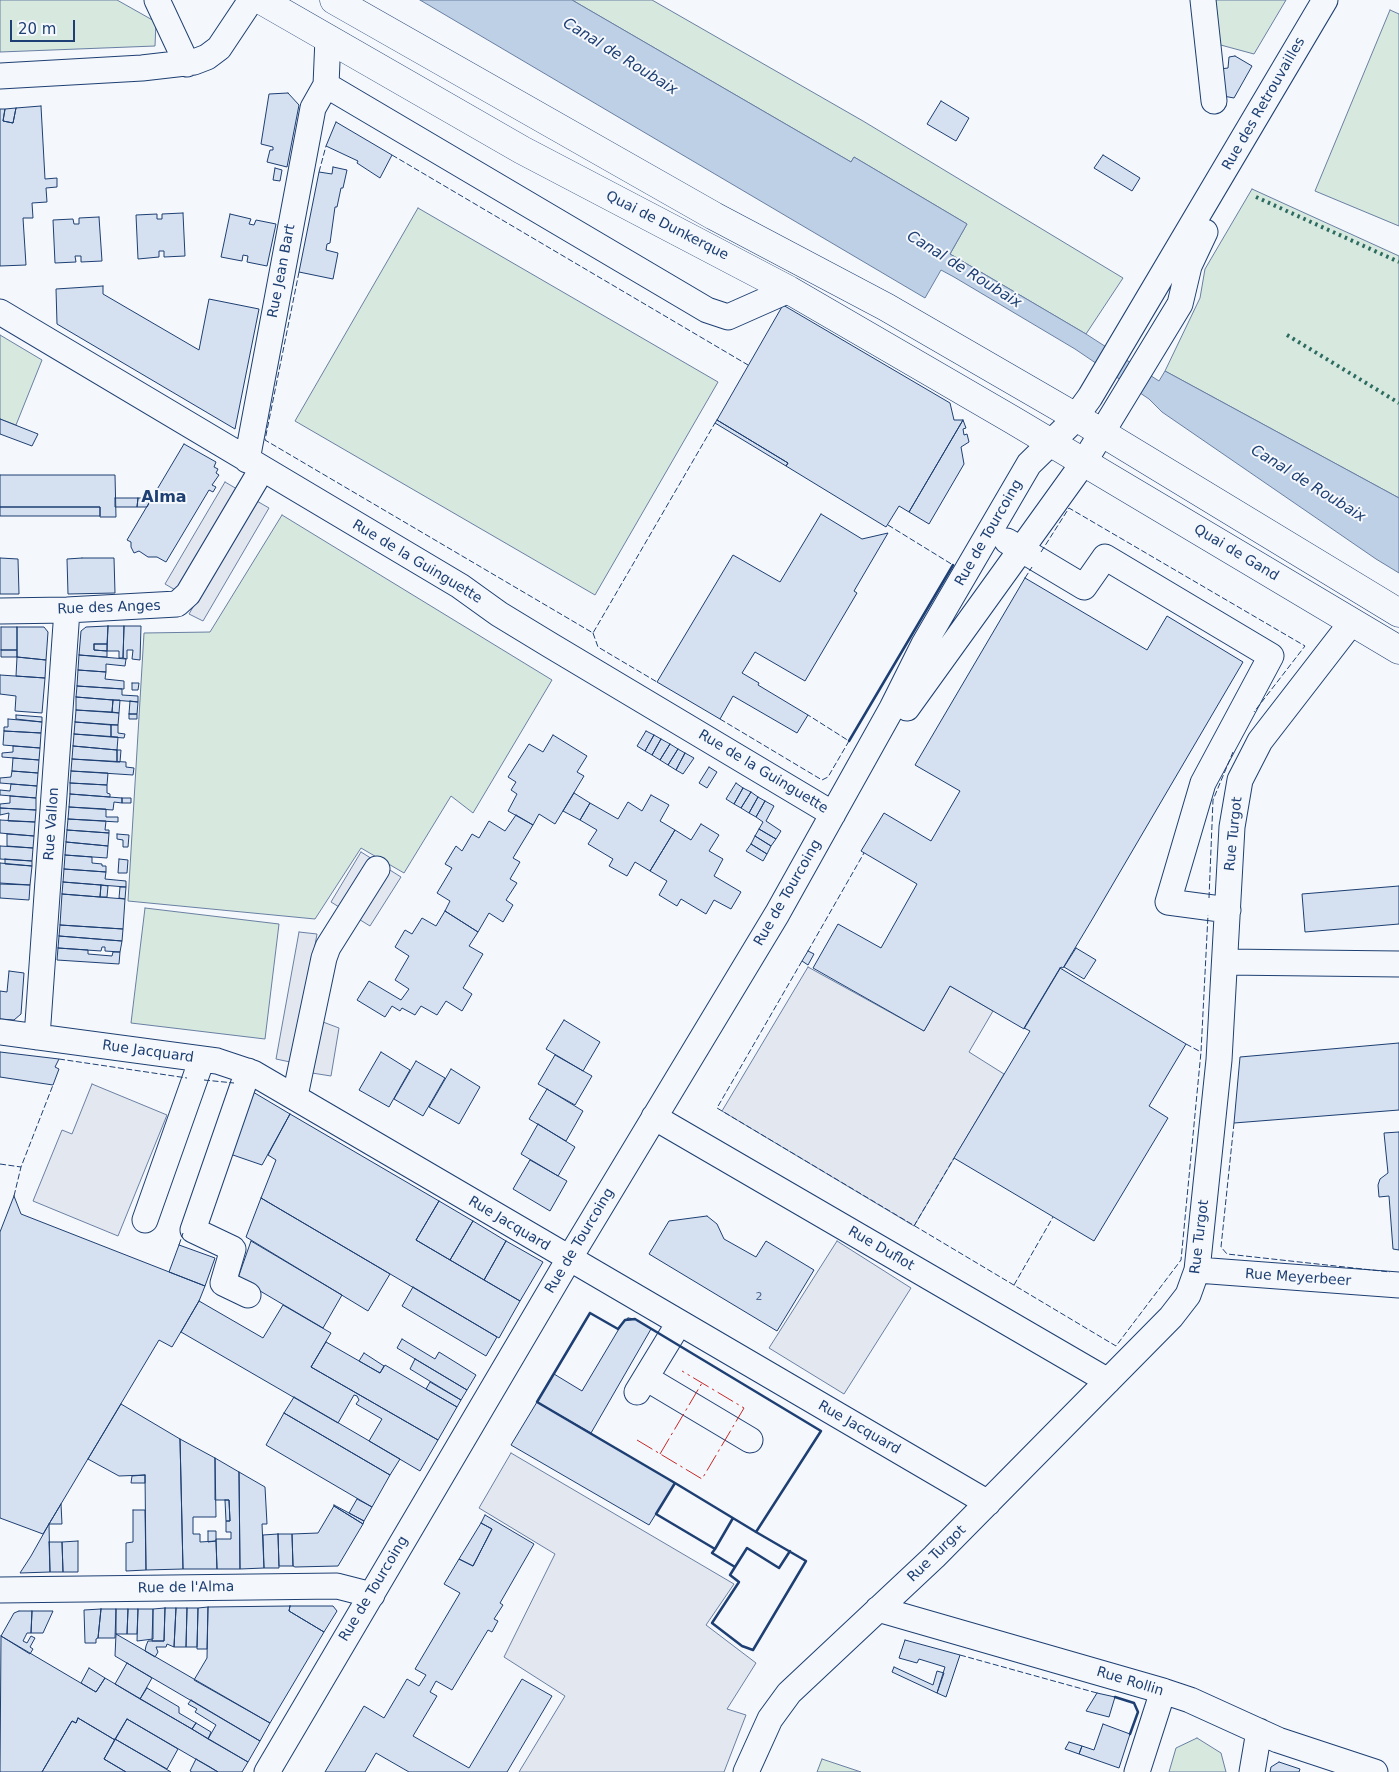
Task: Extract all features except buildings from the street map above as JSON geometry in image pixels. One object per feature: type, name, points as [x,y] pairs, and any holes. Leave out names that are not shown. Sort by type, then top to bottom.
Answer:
[{"type":"main road","name":"Quai de Dunkerque","points":[[261,0],[522,150],[789,290],[1063,450]]},
{"type":"main road","points":[[334,0],[621,165],[714,216],[1091,412],[1399,613]]},
{"type":"main road","name":"Quai de Gand","points":[[1063,450],[1399,650]]},
{"type":"street","points":[[157,0],[187,64]]},
{"type":"street","points":[[0,76],[187,64],[207,57],[219,48],[251,0]]},
{"type":"street","points":[[1203,0],[1214,101]]},
{"type":"street","points":[[1063,450],[1091,412],[1148,317],[1308,0]]},
{"type":"street","name":"Rue des Retrouvailles","points":[[1148,317],[1172,298],[1180,264],[1203,209],[1325,0]]},
{"type":"street","points":[[1091,412],[1148,317],[1180,304],[1189,266],[1197,246],[1342,0]]},
{"type":"street","points":[[328,38],[326,85],[708,310],[728,317],[789,290]]},
{"type":"street","name":"Rue Jean Bart","points":[[255,464],[295,200],[313,108],[326,85]]},
{"type":"street","name":"Rue de la Guinguette","points":[[0,312],[460,586],[541,640],[834,814]]},
{"type":"street","name":"Rue de Tourcoing","points":[[267,1772],[569,1259],[816,846],[892,708],[1007,542],[1063,450],[1091,412]]},
{"type":"street","name":"Rue de Tourcoing","points":[[1007,542],[1029,464],[1063,450]]},
{"type":"street","name":"Rue des Anges","points":[[0,611],[168,606],[181,601],[188,594],[255,464]]},
{"type":"street","points":[[816,846],[925,681],[1007,542],[1084,587],[1104,557],[1271,656],[1202,784],[1168,902],[1228,910]]},
{"type":"street","name":"Rue Vallon","points":[[37,1037],[67,610]]},
{"type":"street","name":"Rue Turgot","points":[[746,1772],[762,1733],[782,1701],[798,1683],[878,1610],[988,1504],[1180,1307],[1188,1295],[1197,1270],[1219,1060],[1232,826],[1243,774],[1260,741],[1352,622]]},
{"type":"street","points":[[295,1096],[324,958],[328,947],[377,869]]},
{"type":"street","points":[[1225,962],[1399,964]]},
{"type":"street","name":"Rue Jacquard","points":[[0,1032],[202,1059],[226,1063],[248,1071],[295,1096],[569,1259],[674,1331],[988,1504]]},
{"type":"street","points":[[145,1220],[202,1059]]},
{"type":"street","points":[[248,1071],[193,1230],[233,1249],[223,1282],[248,1295]]},
{"type":"street","name":"Rue Duflot","points":[[654,1116],[1108,1381]]},
{"type":"street","name":"Rue Meyerbeer","points":[[1197,1270],[1399,1285]]},
{"type":"street","points":[[674,1331],[642,1385],[750,1440]]},
{"type":"street","name":"Rue de l'Alma","points":[[3,1595],[337,1586],[372,1595]]},
{"type":"street","name":"Rue Rollin","points":[[878,1610],[1163,1691],[1190,1700],[1297,1746],[1375,1772]]},
{"type":"street","points":[[1137,1772],[1163,1691]]},
{"type":"street","points":[[1252,1772],[1259,1731]]},
{"type":"shaded area","points":[[0,0],[117,0],[156,22],[155,46],[0,52]]},
{"type":"shaded area","points":[[572,0],[652,0],[863,121],[1123,278],[1086,334],[950,254],[967,224],[854,157],[851,162]]},
{"type":"shaded area","points":[[1215,0],[1286,0],[1254,54],[1217,44]]},
{"type":"shaded area","points":[[1390,10],[1399,14],[1399,226],[1315,191]]},
{"type":"shaded area","points":[[1252,189],[1399,256],[1399,498],[1165,371],[1200,298],[1205,269]]},
{"type":"shaded area","points":[[418,208],[718,382],[595,595],[295,421]]},
{"type":"shaded area","points":[[0,335],[42,360],[16,425],[0,419]]},
{"type":"shaded area","points":[[225,482],[237,489],[177,591],[165,584]]},
{"type":"shaded area","points":[[255,500],[269,508],[203,621],[189,614]]},
{"type":"shaded area","points":[[282,515],[552,680],[473,813],[451,796],[404,873],[361,848],[315,919],[128,901],[144,633],[210,632]]},
{"type":"shaded area","points":[[361,852],[401,877],[370,926],[331,902]]},
{"type":"shaded area","points":[[145,908],[279,924],[265,1039],[131,1023]]},
{"type":"shaded area","points":[[299,932],[317,934],[308,985],[323,1022],[339,1028],[331,1076],[312,1073],[314,1067],[276,1059]]},
{"type":"shaded area","points":[[808,967],[924,1031],[950,986],[993,1011],[969,1052],[1004,1074],[914,1226],[722,1111]]},
{"type":"shaded area","points":[[92,1084],[167,1115],[118,1236],[33,1201],[62,1130],[72,1134]]},
{"type":"shaded area","points":[[837,1241],[911,1288],[844,1394],[769,1348]]},
{"type":"shaded area","points":[[511,1453],[734,1584],[706,1625],[756,1663],[727,1709],[746,1715],[724,1772],[519,1772],[565,1696],[504,1657],[555,1554],[479,1508]]},
{"type":"shaded area","points":[[1197,1738],[1221,1753],[1226,1772],[1169,1772],[1176,1748]]},
{"type":"shaded area","points":[[822,1759],[861,1772],[817,1772]]},
{"type":"water","name":"Canal de Roubaix","points":[[420,0],[572,0],[851,162],[854,157],[967,224],[950,254],[1086,334],[1159,381],[1165,371],[1399,498],[1399,573],[1162,412],[1149,399],[1075,349],[954,277],[941,270],[925,298]]},
{"type":"hedge","points":[[1256,197],[1399,262]]},
{"type":"hedge","points":[[1287,335],[1399,403]]},
{"type":"fence","points":[[319,172],[326,146]]},
{"type":"fence","points":[[392,155],[748,365]]},
{"type":"fence","points":[[299,272],[265,440],[593,633],[715,423]]},
{"type":"fence","points":[[1041,552],[1069,508],[1305,646],[1254,712]]},
{"type":"fence","points":[[888,525],[953,565]]},
{"type":"fence","points":[[1025,578],[1032,567]]},
{"type":"fence","points":[[593,633],[598,647],[657,682]]},
{"type":"fence","points":[[720,719],[822,780],[828,777],[849,741],[808,715]]},
{"type":"fence","points":[[1209,898],[1213,800],[1233,752]]},
{"type":"fence","points":[[808,951],[864,853]]},
{"type":"fence","points":[[802,961],[717,1108],[1116,1346],[1181,1260],[1201,1052],[1208,915]]},
{"type":"fence","points":[[1186,1044],[1201,1052]]},
{"type":"fence","points":[[59,1059],[187,1078]]},
{"type":"fence","points":[[204,1080],[234,1083]]},
{"type":"fence","points":[[14,1196],[21,1167],[53,1085]]},
{"type":"fence","points":[[1234,1123],[1221,1247],[1227,1254],[1390,1272]]},
{"type":"fence","points":[[914,1226],[954,1158]]},
{"type":"fence","points":[[0,1164],[21,1167]]},
{"type":"fence","points":[[1014,1285],[1053,1217]]},
{"type":"fence","points":[[179,1245],[183,1233]]},
{"type":"fence","points":[[960,1655],[1097,1693]]},
{"type":"wall","points":[[849,741],[953,565]]},
{"type":"wall","points":[[590,1313],[618,1329],[625,1320],[635,1319],[821,1431],[756,1532],[806,1561],[753,1650],[742,1646],[712,1623],[739,1582],[730,1575],[735,1567],[712,1553],[715,1549],[656,1514],[675,1483],[537,1402],[590,1313]]},
{"type":"wall","points":[[675,1483],[756,1532]]},
{"type":"wall","points":[[715,1549],[733,1518]]},
{"type":"wall","points":[[735,1567],[747,1548],[779,1568],[790,1551]]},
{"type":"wall","points":[[1115,1697],[1134,1703],[1138,1712],[1130,1734]]},
{"type":"power","points":[[637,1440],[702,1479],[744,1408],[682,1371]]},
{"type":"power","points":[[660,1454],[702,1383]]},
{"type":"district","name":"Alma","points":[[164,498]]}]
